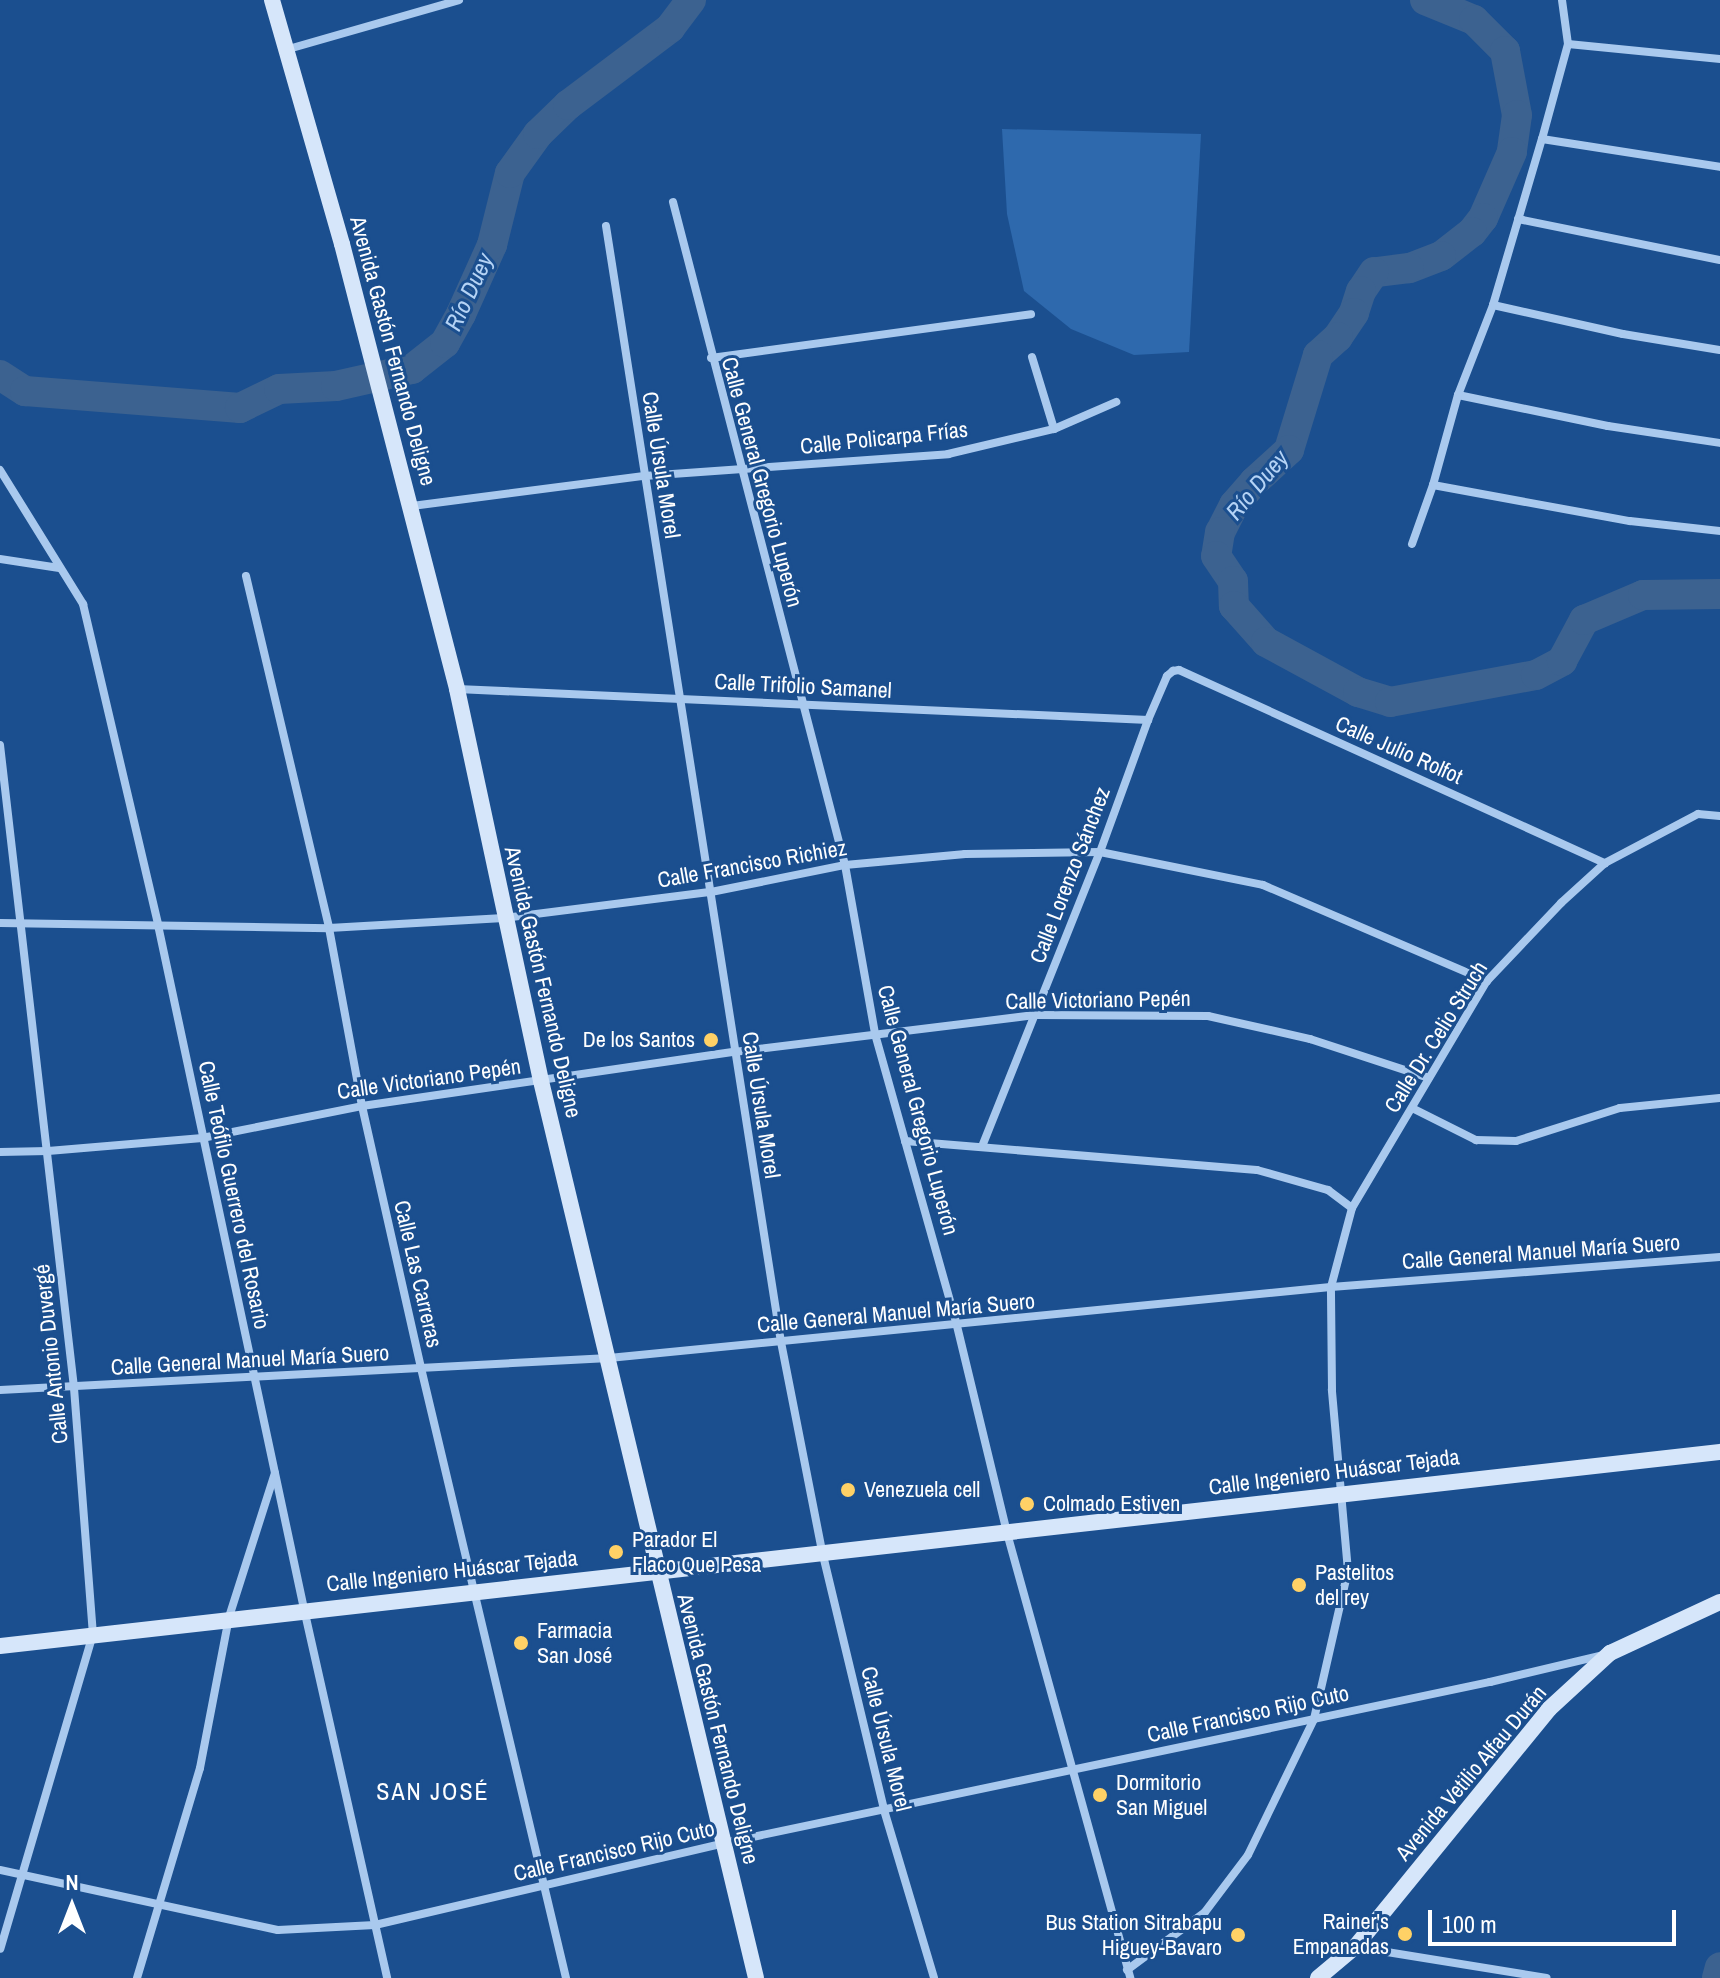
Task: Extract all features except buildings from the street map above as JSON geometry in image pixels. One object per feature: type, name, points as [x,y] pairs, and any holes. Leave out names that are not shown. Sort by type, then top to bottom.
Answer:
[{"type":"main road","name":"Avenida Gastón Fernando Deligne","points":[[272,0],[342,244],[457,689],[541,1081],[756,1978]]},
{"type":"main road","name":"Calle Ingeniero Huáscar Tejada","points":[[0,1646],[229,1617],[1720,1452]]},
{"type":"main road","name":"Avenida Vetilio Alfau Durán","points":[[1318,1978],[1355,1947],[1549,1709],[1610,1653],[1720,1602]]},
{"type":"street","points":[[284,50],[459,0]]},
{"type":"street","points":[[1412,544],[1433,485],[1458,395],[1493,305],[1542,139],[1568,44],[1562,0]]},
{"type":"street","points":[[1568,44],[1720,59]]},
{"type":"street","points":[[1542,139],[1720,167]]},
{"type":"street","name":"Calle General Gregorio Luperón","points":[[673,202],[845,865],[875,1034],[957,1326],[1007,1533],[1128,1974]]},
{"type":"street","points":[[1518,219],[1720,260]]},
{"type":"street","name":"Calle Úrsula Morel","points":[[606,226],[781,1342],[822,1551],[884,1810],[934,1978]]},
{"type":"street","points":[[1493,305],[1623,334],[1720,350]]},
{"type":"street","points":[[711,358],[1031,314]]},
{"type":"street","points":[[1032,357],[1054,429]]},
{"type":"street","points":[[1458,395],[1608,426],[1720,443]]},
{"type":"street","name":"Calle Policarpa Frías","points":[[412,506],[644,476],[948,454],[1054,429],[1116,402]]},
{"type":"street","name":"Calle Teófilo Guerrero del Rosario","points":[[0,470],[83,604],[158,925],[304,1609],[387,1978]]},
{"type":"street","points":[[1433,485],[1630,521],[1720,531]]},
{"type":"street","points":[[0,559],[59,568]]},
{"type":"street","name":"Calle Las Carreras","points":[[246,576],[329,928],[362,1106],[421,1368],[566,1978]]},
{"type":"street","name":"Calle Lorenzo Sánchez","points":[[983,1144],[1100,852],[1148,720],[1167,676],[1179,670]]},
{"type":"street","name":"Calle Julio Rolfot","points":[[1179,670],[1605,863]]},
{"type":"street","name":"Calle Trifolio Samanel","points":[[457,689],[1148,720]]},
{"type":"street","name":"Calle Antonio Duvergé","points":[[0,745],[23,922],[74,1388],[93,1634],[0,1949]]},
{"type":"street","name":"Calle Dr. Celio Struch","points":[[1128,1974],[1205,1912],[1248,1855],[1314,1719],[1348,1571],[1332,1390],[1331,1287],[1352,1208],[1487,981],[1561,903],[1605,863],[1698,814],[1720,816]]},
{"type":"street","name":"Calle Francisco Richiez","points":[[0,923],[329,928],[504,918],[711,892],[845,865],[965,854],[1100,852],[1263,885],[1487,981]]},
{"type":"street","name":"Calle Victoriano Pepén","points":[[0,1152],[202,1138],[362,1106],[734,1052],[1035,1015],[1208,1016],[1310,1039],[1429,1078]]},
{"type":"street","points":[[1412,1108],[1476,1140],[1516,1141],[1620,1108],[1720,1098]]},
{"type":"street","points":[[905,1141],[983,1144],[1257,1170],[1328,1190],[1352,1208]]},
{"type":"street","name":"Calle General Manuel María Suero","points":[[0,1390],[609,1358],[1331,1287],[1720,1257]]},
{"type":"street","points":[[137,1978],[200,1768],[229,1617],[275,1473]]},
{"type":"street","name":"Calle Francisco Rijo Cuto","points":[[0,1870],[278,1930],[375,1925],[724,1843],[1314,1719],[1610,1653]]},
{"type":"street","points":[[1355,1947],[1547,1978]]},
{"type":"shaded area","points":[[1002,129],[1201,134],[1189,352],[1134,355],[1071,329],[1024,291],[1007,214]]},
{"type":"waterway","name":"Río Duey","points":[[0,375],[25,391],[240,408],[279,389],[336,386],[412,369],[445,343],[461,314],[492,245],[510,173],[538,134],[568,105],[670,28],[691,0]]},
{"type":"waterway","name":"Río Duey","points":[[1425,0],[1474,20],[1505,51],[1517,115],[1512,152],[1483,218],[1472,232],[1441,256],[1409,268],[1374,272],[1338,337],[1318,355],[1289,450],[1234,505],[1220,532],[1216,556],[1233,581],[1234,606],[1266,642],[1358,692],[1390,702],[1536,675],[1562,661],[1584,620],[1643,595],[1720,594]]},
{"type":"waterway","points":[[1717,1978],[1720,1967]]},
{"type":"place","name":"De los Santos","points":[[711,1040]]},
{"type":"place","name":"Venezuela cell","points":[[848,1490]]},
{"type":"place","name":"Colmado Estiven","points":[[1027,1504]]},
{"type":"place","name":"Parador El Flaco Que Pesa","points":[[616,1552]]},
{"type":"place","name":"Pastelitos del rey","points":[[1299,1585]]},
{"type":"place","name":"Farmacia San José","points":[[521,1643]]},
{"type":"place","name":"Dormitorio San Miguel","points":[[1100,1795]]},
{"type":"place","name":"Rainer's Empanadas","points":[[1405,1934]]},
{"type":"place","name":"Bus Station Sitrabapu Higuey-Bavaro","points":[[1238,1935]]},
{"type":"district","name":"SAN JOSÉ","points":[[433,1792]]}]
